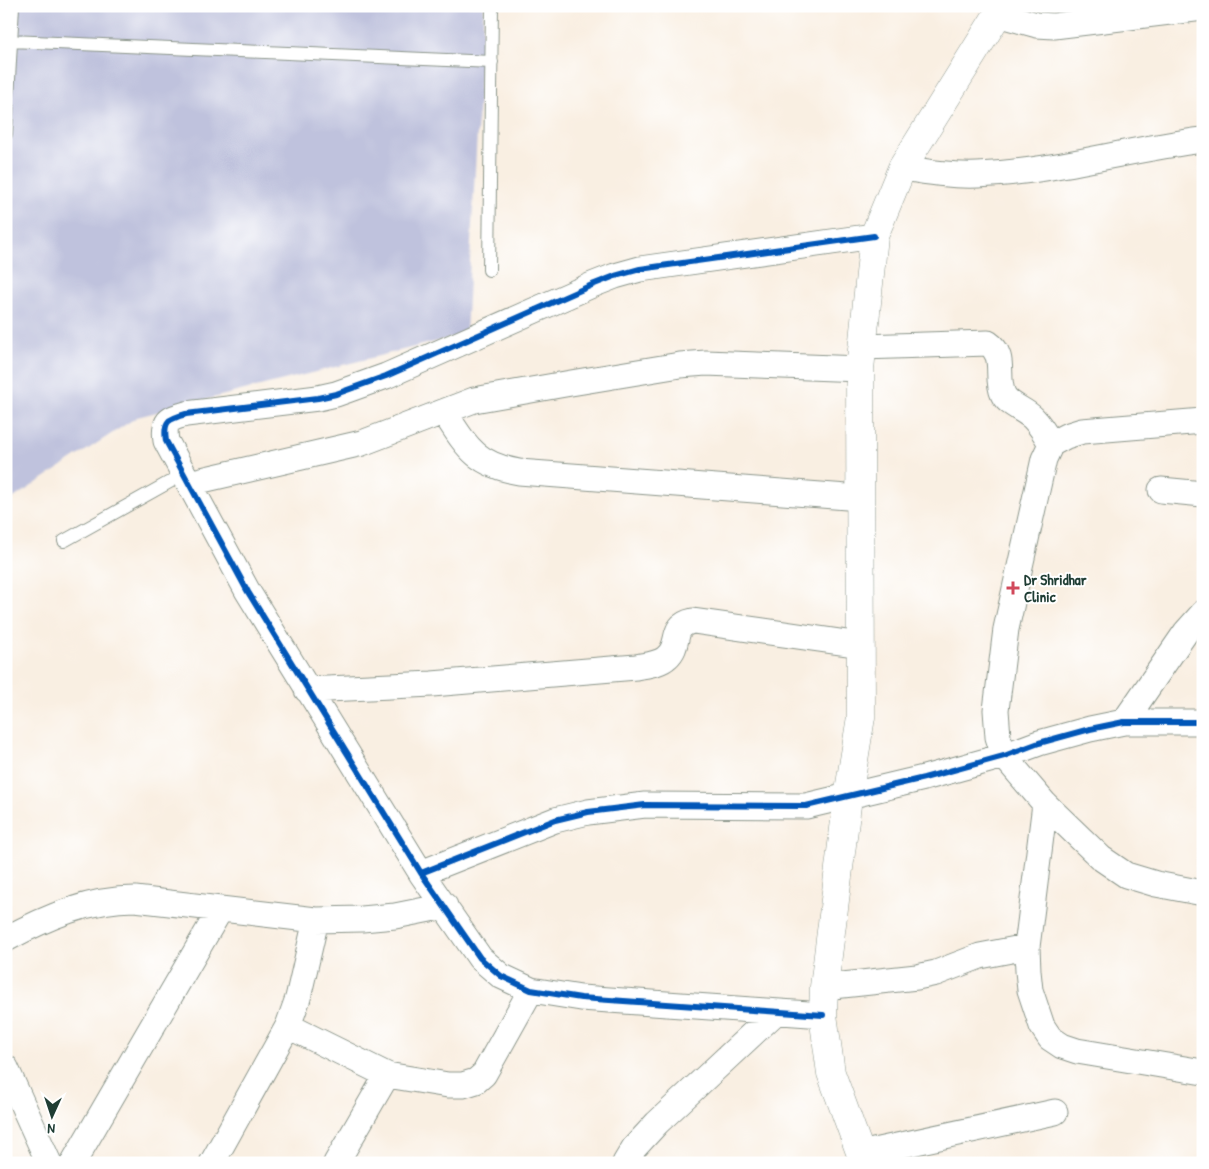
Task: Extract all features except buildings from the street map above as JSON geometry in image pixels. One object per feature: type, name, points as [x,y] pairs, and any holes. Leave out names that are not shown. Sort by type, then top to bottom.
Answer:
[{"type":"main road","points":[[862,1158],[831,1073],[823,1015],[824,987],[848,797],[861,717],[861,358],[874,236],[902,168],[1000,10]]},
{"type":"street","points":[[1000,10],[1037,25],[1054,26],[1203,8]]},
{"type":"street","points":[[902,168],[942,174],[977,175],[1038,170],[1203,140]]},
{"type":"street","points":[[823,1015],[581,998],[531,990],[501,976],[480,958],[421,872],[248,592],[166,441],[166,424],[172,418],[186,414],[318,398],[336,394],[386,376],[592,285],[640,269],[874,236]]},
{"type":"street","points":[[186,478],[362,443],[474,400],[680,365],[861,358],[988,343],[994,347],[998,354],[1002,393],[1007,400],[1034,418],[1051,444]]},
{"type":"street","points":[[444,412],[463,441],[476,456],[503,469],[519,472],[860,498]]},
{"type":"street","points":[[1203,421],[1082,431],[1066,436],[1051,444],[1044,460],[1006,629],[996,710],[998,737],[1004,756],[1045,804],[1101,858],[1126,874],[1156,884],[1203,893]]},
{"type":"street","points":[[1161,490],[1203,494]]},
{"type":"street","points":[[1124,722],[1186,632],[1203,613]]},
{"type":"street","points":[[307,690],[432,684],[636,667],[660,662],[667,657],[672,651],[680,626],[685,622],[694,621],[862,645]]},
{"type":"street","points":[[421,872],[555,820],[588,812],[645,805],[806,806],[924,778],[1004,756],[1039,743],[1090,729],[1124,722],[1203,722]]},
{"type":"street","points":[[1045,804],[1027,947],[1030,990],[1042,1026],[1050,1038],[1062,1046],[1077,1051],[1203,1072]]},
{"type":"street","points":[[6,939],[76,907],[117,899],[135,899],[316,920],[395,916],[445,906]]},
{"type":"street","points":[[73,1163],[220,910]]},
{"type":"street","points":[[212,1163],[288,1026],[298,998],[316,920]]},
{"type":"street","points":[[824,987],[917,977],[936,973],[980,956],[1027,947]]},
{"type":"street","points":[[288,1026],[387,1075],[448,1085],[463,1085],[476,1081],[484,1074],[531,990]]},
{"type":"street","points":[[625,1163],[634,1148],[657,1123],[776,1012]]},
{"type":"street","points":[[6,1068],[49,1163]]},
{"type":"street","points":[[336,1163],[387,1075]]},
{"type":"street","points":[[862,1158],[1056,1112]]},
{"type":"lane","points":[[6,134],[13,6]]},
{"type":"lane","points":[[489,270],[492,6]]},
{"type":"lane","points":[[11,41],[492,62]]},
{"type":"lane","points":[[64,541],[186,478]]},
{"type":"shaded area","points":[[6,6],[484,6],[466,334],[137,417],[6,503]]},
{"type":"cycle path","points":[[823,1015],[581,998],[531,990],[501,976],[480,958],[421,873],[248,592],[166,441],[165,429],[171,419],[186,414],[318,398],[336,394],[386,376],[592,285],[640,269],[874,236]]},
{"type":"cycle path","points":[[421,873],[555,820],[588,812],[645,805],[806,806],[924,778],[1004,756],[1039,743],[1090,729],[1124,722],[1203,722]]},
{"type":"place","name":"Dr Shridhar Clinic","points":[[1013,588]]}]
